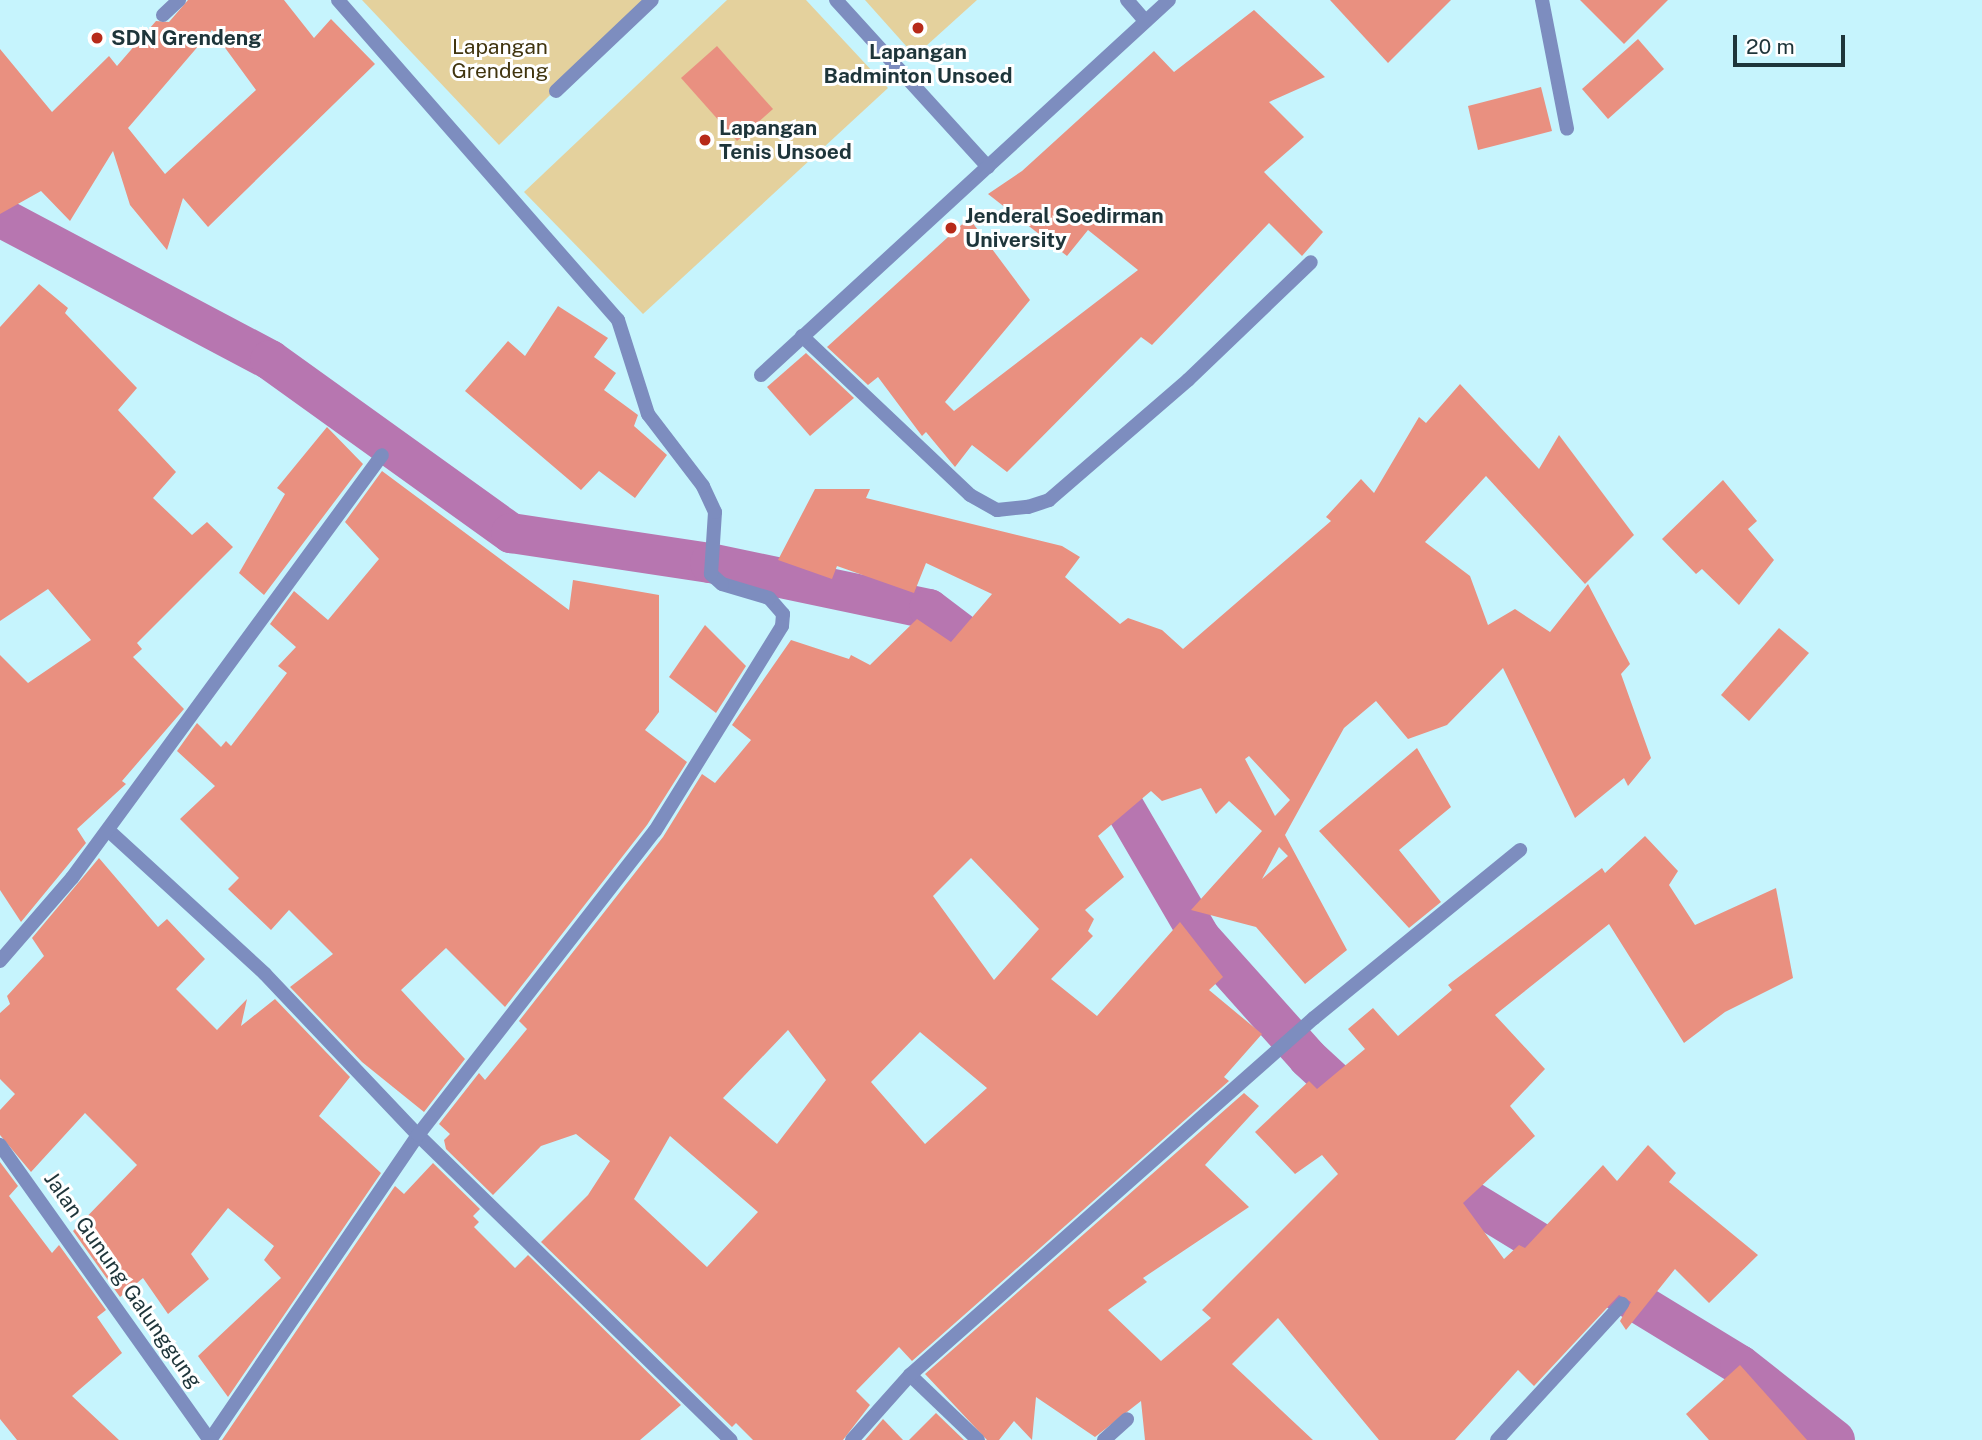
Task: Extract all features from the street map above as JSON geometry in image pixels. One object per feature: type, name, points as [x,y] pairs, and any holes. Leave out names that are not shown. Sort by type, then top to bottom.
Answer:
[{"type":"street","points":[[163,15],[179,0]]},
{"type":"street","points":[[210,1440],[418,1135],[655,831],[782,626],[783,614],[769,598],[722,584],[711,574],[715,512],[703,486],[648,414],[618,320],[338,0]]},
{"type":"street","points":[[556,90],[652,0]]},
{"type":"street","points":[[836,0],[988,167]]},
{"type":"street","points":[[1127,0],[1145,22]]},
{"type":"street","points":[[761,375],[1169,0]]},
{"type":"street","points":[[1542,0],[1567,129]]},
{"type":"street","points":[[802,336],[970,495],[997,509],[1028,507],[1049,500],[1188,380],[1311,262]]},
{"type":"street","points":[[0,961],[108,830],[382,455]]},
{"type":"street","points":[[108,830],[265,974],[418,1135],[731,1440]]},
{"type":"street","points":[[852,1440],[910,1375],[1268,1058],[1520,850]]},
{"type":"street","name":"Jalan Gunung Galunggung","points":[[0,1145],[210,1440]]},
{"type":"street","points":[[1497,1440],[1622,1304]]},
{"type":"street","points":[[910,1375],[978,1440]]},
{"type":"street","points":[[1104,1440],[1127,1419]]},
{"type":"green space","name":"Lapangan Grendeng","points":[[362,0],[647,0],[499,145]]},
{"type":"green space","name":"Lapangan Tenis Unsoed","points":[[727,0],[806,0],[888,88],[643,314],[524,192]]},
{"type":"green space","name":"Lapangan Badminton Unsoed","points":[[865,0],[977,0],[915,56]]},
{"type":"building","points":[[188,0],[284,0],[314,38],[331,19],[375,64],[208,227],[183,198],[167,250],[130,205],[113,151],[70,221],[41,191],[0,214],[0,49],[52,112],[109,56],[117,66],[156,21],[169,22]],"holes":[[[212,30],[256,90],[165,174],[128,128]]]},
{"type":"building","points":[[1330,0],[1451,0],[1388,63]]},
{"type":"building","points":[[1580,0],[1668,0],[1624,44]]},
{"type":"building","points":[[1254,10],[1325,77],[1269,102],[1304,137],[1264,172],[1323,232],[1302,256],[1269,223],[1152,345],[1141,337],[1007,472],[972,445],[955,467],[926,432],[922,436],[878,377],[868,385],[827,347],[969,218],[1030,300],[945,402],[954,411],[1138,270],[1088,230],[1067,256],[988,194],[1022,171],[1154,51],[1174,72]]},
{"type":"building","points":[[1638,39],[1664,69],[1608,119],[1582,89]]},
{"type":"building","points":[[717,46],[773,109],[737,141],[681,78]]},
{"type":"building","points":[[1541,87],[1552,131],[1478,150],[1468,106]]},
{"type":"building","points":[[39,284],[68,308],[65,313],[137,388],[118,410],[176,472],[153,498],[192,535],[207,522],[233,547],[137,643],[142,649],[133,657],[184,709],[122,781],[126,784],[77,829],[86,843],[21,922],[0,890],[0,655],[28,683],[91,640],[48,589],[0,621],[0,327]]},
{"type":"building","points":[[558,306],[608,338],[594,357],[616,373],[604,390],[638,415],[634,426],[667,455],[635,498],[599,471],[581,490],[465,391],[508,341],[525,356]]},
{"type":"building","points":[[806,353],[854,398],[810,436],[767,387]]},
{"type":"building","points":[[1460,384],[1539,469],[1559,435],[1634,535],[1585,584],[1486,476],[1425,542],[1470,576],[1488,625],[1515,609],[1550,632],[1588,584],[1630,664],[1621,674],[1651,758],[1628,786],[1624,778],[1575,818],[1503,668],[1447,725],[1408,739],[1376,701],[1344,728],[1285,835],[1347,950],[1305,984],[1256,927],[1191,910],[1262,831],[1229,801],[1216,814],[1201,788],[1162,801],[1151,791],[1098,836],[1124,877],[1085,910],[1094,919],[1088,931],[1093,936],[1051,979],[1097,1016],[1180,922],[1223,977],[1209,990],[1262,1034],[1224,1077],[1229,1081],[912,1361],[899,1347],[856,1391],[870,1405],[843,1440],[753,1440],[736,1423],[732,1427],[541,1242],[588,1195],[610,1161],[576,1134],[541,1146],[493,1195],[446,1149],[444,1140],[450,1134],[439,1124],[479,1073],[485,1080],[527,1029],[519,1021],[663,837],[702,774],[715,783],[751,740],[732,725],[791,640],[849,659],[851,655],[870,665],[917,619],[951,642],[992,594],[926,563],[914,593],[837,566],[832,579],[778,560],[815,489],[870,489],[866,498],[1062,546],[1080,557],[1065,577],[1120,624],[1128,618],[1162,630],[1183,649],[1331,521],[1326,517],[1361,479],[1374,493],[1419,417],[1426,423]],"holes":[[[1249,756],[1290,800],[1275,816],[1245,759]],[[1279,847],[1288,856],[1262,879]],[[971,858],[1039,929],[994,980],[933,896]],[[788,1030],[826,1080],[777,1144],[723,1098]],[[920,1032],[987,1088],[925,1144],[871,1082]],[[670,1136],[758,1212],[707,1267],[634,1199]]]},
{"type":"building","points":[[327,427],[363,464],[264,595],[239,573],[285,494],[277,488]]},
{"type":"building","points":[[382,471],[569,610],[573,580],[659,595],[659,712],[645,730],[687,762],[647,825],[505,1007],[446,948],[401,990],[465,1059],[424,1112],[362,1062],[290,987],[333,954],[289,910],[271,930],[228,889],[239,878],[180,819],[215,786],[177,751],[197,723],[221,747],[226,741],[231,746],[287,673],[278,666],[296,647],[270,624],[294,591],[328,620],[379,559],[345,522]]},
{"type":"building","points":[[1723,480],[1757,521],[1748,529],[1774,560],[1739,605],[1702,569],[1696,574],[1662,539]]},
{"type":"building","points":[[705,625],[746,666],[716,713],[669,677]]},
{"type":"building","points":[[1779,628],[1809,653],[1749,721],[1721,695]]},
{"type":"building","points":[[1417,748],[1451,807],[1399,850],[1441,902],[1409,928],[1319,831]]},
{"type":"building","points":[[1645,836],[1678,871],[1669,885],[1695,925],[1776,888],[1793,978],[1725,1012],[1684,1043],[1609,924],[1495,1015],[1545,1069],[1510,1106],[1535,1136],[1463,1203],[1504,1259],[1519,1245],[1525,1248],[1603,1165],[1617,1181],[1648,1145],[1676,1173],[1669,1182],[1758,1255],[1709,1303],[1675,1269],[1626,1330],[1620,1321],[1631,1302],[1619,1295],[1534,1386],[1518,1370],[1455,1440],[1379,1440],[1278,1318],[1232,1364],[1313,1440],[1145,1440],[1141,1401],[1095,1437],[1036,1397],[1032,1440],[1014,1421],[999,1440],[987,1440],[925,1374],[1244,1093],[1259,1106],[1205,1165],[1249,1207],[1143,1278],[1147,1282],[1108,1310],[1161,1361],[1211,1318],[1202,1310],[1338,1174],[1322,1155],[1295,1174],[1255,1132],[1309,1081],[1317,1089],[1365,1049],[1348,1029],[1373,1008],[1398,1036],[1452,990],[1448,985],[1602,868],[1605,873]]},
{"type":"building","points":[[99,858],[158,927],[167,919],[205,959],[176,989],[217,1030],[247,999],[241,1026],[275,999],[350,1077],[319,1116],[381,1173],[228,1397],[198,1356],[281,1278],[264,1260],[274,1246],[228,1208],[191,1254],[209,1279],[168,1314],[143,1278],[120,1297],[73,1231],[137,1165],[85,1113],[31,1172],[0,1135],[0,1110],[15,1094],[0,1079],[0,1013],[10,1004],[7,996],[44,956],[32,938]]},
{"type":"building","points":[[0,1162],[18,1186],[9,1196],[52,1253],[59,1245],[106,1310],[97,1317],[122,1353],[72,1396],[119,1440],[17,1440],[0,1419]]},
{"type":"building","points":[[433,1163],[480,1209],[473,1216],[479,1222],[474,1227],[515,1268],[528,1255],[681,1405],[640,1440],[222,1440],[395,1186],[404,1194]]},
{"type":"building","points":[[1740,1365],[1807,1440],[1709,1440],[1686,1414]]},
{"type":"building","points":[[936,1413],[964,1440],[909,1440]]},
{"type":"building","points":[[883,1419],[903,1440],[865,1440]]},
{"type":"waterway","points":[[0,217],[270,360],[511,533],[710,563],[929,609],[1003,665]]},
{"type":"waterway","points":[[1099,764],[1200,937],[1308,1058],[1369,1114]]},
{"type":"waterway","points":[[1425,1166],[1448,1187],[1740,1365],[1835,1440]]},
{"type":"place","name":"Lapangan Badminton Unsoed","points":[[918,28]]},
{"type":"place","name":"SDN Grendeng","points":[[97,38]]},
{"type":"place","name":"Lapangan Tenis Unsoed","points":[[705,140]]},
{"type":"place","name":"Jenderal Soedirman University","points":[[951,228]]}]
